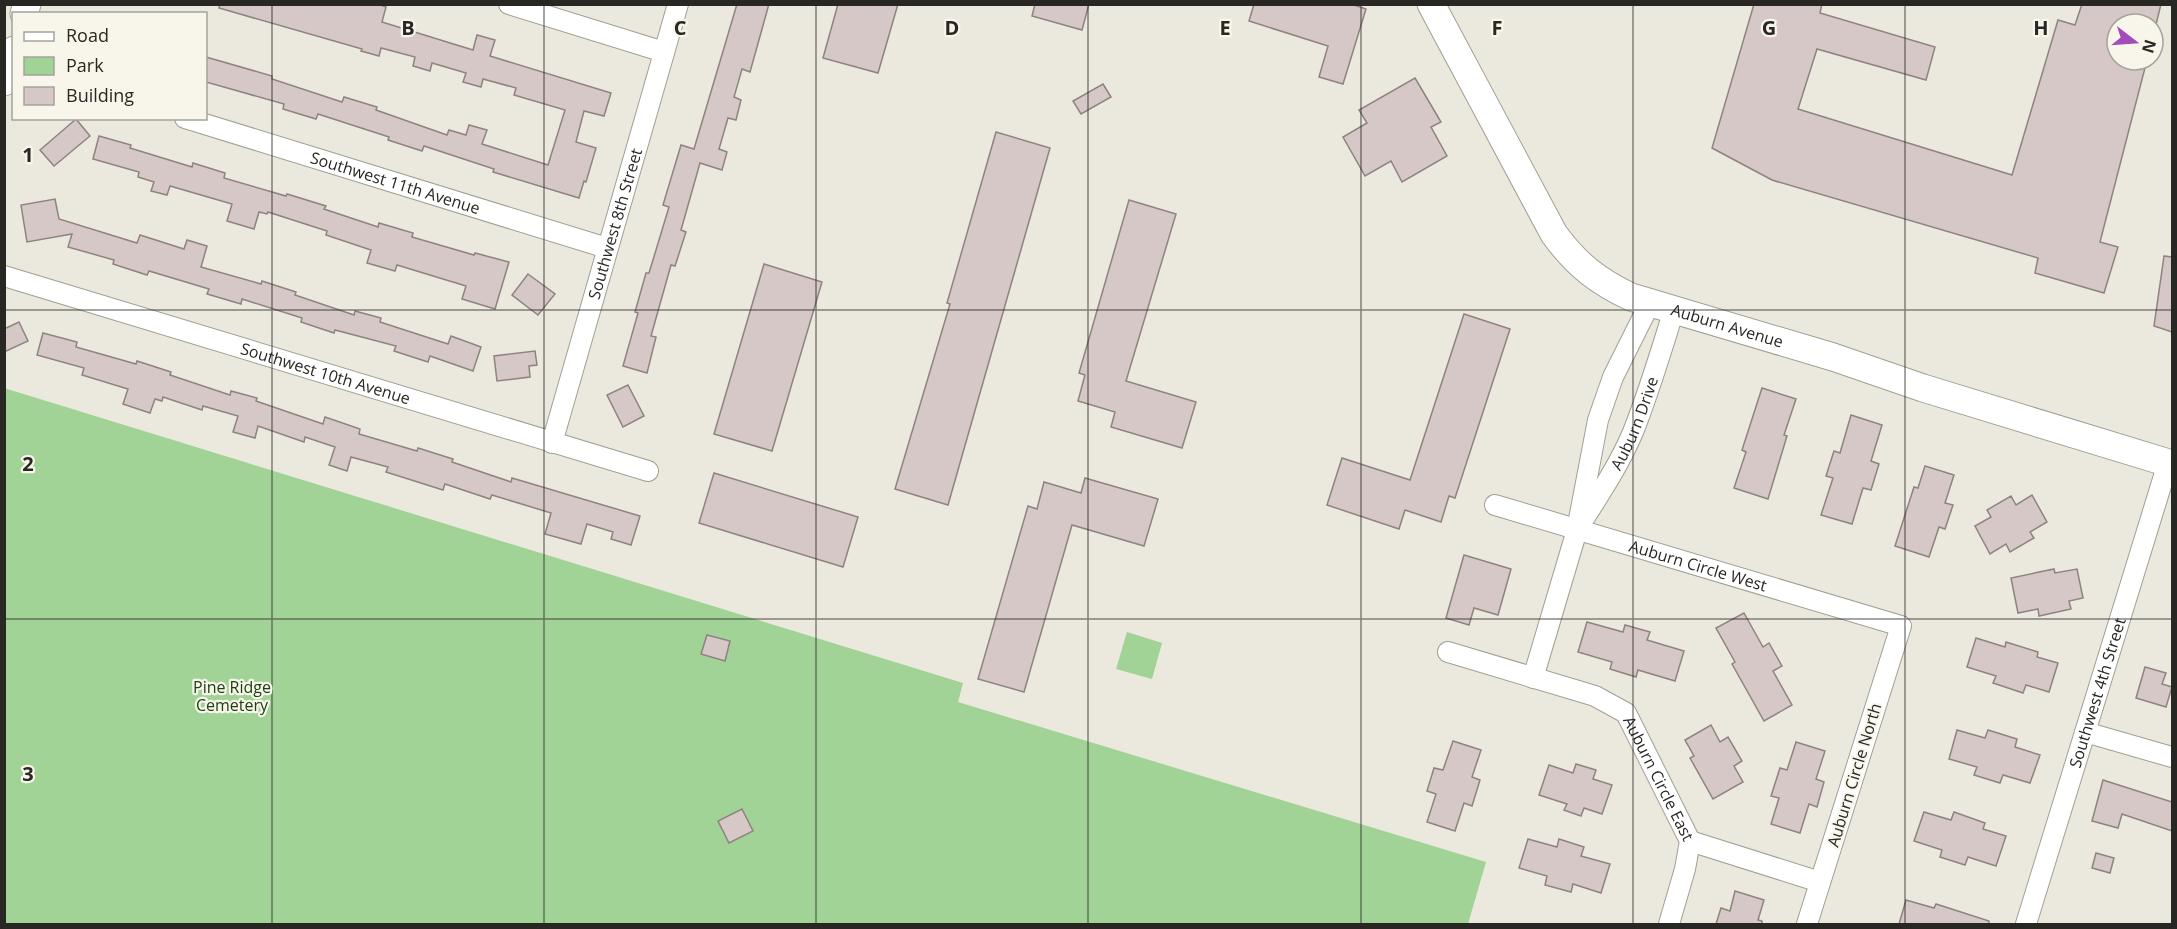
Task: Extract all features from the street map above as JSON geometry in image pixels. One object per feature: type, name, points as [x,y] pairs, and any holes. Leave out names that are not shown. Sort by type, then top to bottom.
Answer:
[{"type":"street","points":[[509,4],[664,52]]},
{"type":"street","name":"Southwest 8th Street","points":[[552,443],[678,4]]},
{"type":"street","name":"Auburn Avenue","points":[[1431,4],[1554,234],[1572,258],[1611,288],[1631,297],[1833,357],[1923,388],[2170,463]]},
{"type":"street","name":"Southwest 11th Avenue","points":[[191,120],[607,248]]},
{"type":"street","name":"Southwest 10th Avenue","points":[[4,276],[648,471]]},
{"type":"street","name":"Auburn Drive","points":[[1577,530],[1611,477],[1632,434],[1650,387],[1662,306]]},
{"type":"street","name":"Auburn Drive","points":[[1533,678],[1577,530],[1598,420],[1613,377],[1662,306]]},
{"type":"street","name":"Southwest 4th Street","points":[[2026,924],[2170,463]]},
{"type":"street","name":"Auburn Circle West","points":[[1495,505],[1901,627]]},
{"type":"street","name":"Auburn Circle North","points":[[1807,924],[1901,627]]},
{"type":"street","name":"Auburn Circle East","points":[[1448,652],[1595,696],[1626,713],[1690,841],[1685,869],[1669,924]]},
{"type":"street","points":[[2085,732],[2172,757]]},
{"type":"street","points":[[1690,841],[1821,882]]},
{"type":"green space","name":"Pine Ridge Cemetery","points":[[4,388],[963,683],[958,702],[1486,862],[1468,924],[5,924]]},
{"type":"green space","points":[[1127,632],[1162,643],[1152,679],[1116,669]]},
{"type":"building","points":[[220,4],[378,4],[386,7],[382,22],[473,50],[477,35],[495,40],[490,56],[611,93],[604,116],[584,111],[576,142],[596,148],[579,198],[493,172],[494,169],[424,146],[422,151],[388,140],[389,137],[318,114],[316,119],[283,109],[284,104],[207,82],[207,57],[272,76],[272,79],[342,102],[344,97],[377,107],[376,110],[447,135],[449,130],[466,135],[469,125],[487,130],[482,144],[548,165],[565,110],[514,95],[516,88],[483,79],[481,87],[463,82],[466,73],[432,63],[430,71],[413,66],[415,57],[381,48],[379,56],[361,51],[362,49],[219,8]]},
{"type":"building","points":[[737,4],[769,4],[750,72],[742,69],[734,97],[741,100],[736,120],[728,118],[719,149],[727,152],[722,170],[700,163],[681,230],[686,232],[675,266],[671,265],[651,336],[656,337],[647,373],[623,366],[638,313],[635,312],[669,207],[663,205],[681,145],[694,149]]},
{"type":"building","points":[[838,4],[898,4],[878,73],[823,58]]},
{"type":"building","points":[[1035,4],[1089,4],[1082,30],[1032,16]]},
{"type":"building","points":[[1254,4],[1351,4],[1366,9],[1343,84],[1319,77],[1328,46],[1249,21]]},
{"type":"building","points":[[1754,4],[1822,4],[1820,13],[1935,47],[1926,80],[1817,49],[1798,109],[2012,175],[2058,20],[2075,25],[2082,4],[2161,4],[2159,12],[2105,12],[2105,72],[2144,72],[2100,242],[2118,247],[2104,293],[2035,273],[2038,258],[1772,180],[1712,148]]},
{"type":"building","points":[[1415,78],[1441,122],[1431,127],[1447,156],[1402,182],[1391,161],[1365,176],[1343,137],[1367,123],[1359,110]]},
{"type":"building","points":[[1103,84],[1111,97],[1081,114],[1073,101]]},
{"type":"building","points":[[75,120],[90,136],[54,166],[40,150]]},
{"type":"building","points":[[996,132],[1050,148],[948,505],[895,489],[950,304],[947,303]]},
{"type":"building","points":[[99,136],[192,167],[193,163],[225,173],[224,178],[326,206],[324,209],[378,227],[379,223],[413,233],[412,237],[474,255],[475,253],[509,262],[495,309],[462,299],[466,286],[397,265],[395,271],[367,263],[371,250],[326,235],[327,231],[268,212],[267,214],[259,212],[254,229],[227,221],[232,204],[170,186],[167,195],[151,191],[154,182],[138,177],[139,172],[93,159]]},
{"type":"building","points":[[55,199],[59,219],[137,243],[140,235],[184,249],[187,240],[207,246],[201,267],[261,284],[262,281],[354,315],[355,311],[381,318],[380,322],[448,344],[451,336],[481,347],[473,371],[430,356],[428,362],[394,351],[396,346],[335,330],[334,333],[301,322],[302,318],[242,299],[241,304],[207,294],[209,289],[149,271],[147,275],[113,264],[114,260],[68,247],[72,234],[27,242],[21,205]]},
{"type":"building","points":[[1129,200],[1176,214],[1126,381],[1196,402],[1182,448],[1111,427],[1115,412],[1078,401],[1085,375],[1079,373]]},
{"type":"building","points":[[2164,256],[2172,257],[2172,332],[2154,326]]},
{"type":"building","points":[[764,264],[822,282],[772,451],[714,434]]},
{"type":"building","points":[[528,274],[555,294],[538,315],[512,295]]},
{"type":"building","points":[[1464,314],[1510,329],[1455,498],[1449,496],[1441,522],[1405,510],[1399,529],[1327,505],[1342,458],[1410,480]]},
{"type":"building","points":[[19,322],[28,341],[4,352],[4,329]]},
{"type":"building","points":[[43,333],[77,342],[76,347],[136,364],[137,361],[171,372],[170,375],[230,395],[231,391],[257,398],[256,401],[323,424],[325,417],[360,429],[359,434],[453,459],[452,462],[511,482],[512,478],[640,516],[631,545],[611,539],[613,532],[587,524],[581,544],[545,534],[551,513],[492,495],[490,499],[445,484],[443,490],[386,472],[388,467],[351,457],[347,471],[329,465],[335,447],[305,437],[304,442],[258,426],[255,438],[233,432],[238,416],[203,406],[202,410],[163,397],[162,401],[155,399],[150,413],[123,404],[128,389],[82,375],[84,368],[37,355]]},
{"type":"building","points":[[535,351],[537,365],[529,366],[530,377],[497,381],[494,356]]},
{"type":"building","points":[[628,385],[644,416],[623,427],[607,395]]},
{"type":"building","points":[[1762,388],[1796,399],[1784,435],[1787,436],[1768,499],[1734,488],[1746,452],[1742,450]]},
{"type":"building","points":[[1851,415],[1882,425],[1871,461],[1879,464],[1871,490],[1863,488],[1852,524],[1821,515],[1833,478],[1826,476],[1834,451],[1840,453]]},
{"type":"building","points":[[1925,466],[1954,475],[1945,503],[1953,505],[1945,529],[1939,527],[1929,557],[1895,546],[1914,487],[1918,488]]},
{"type":"building","points":[[714,473],[858,517],[843,567],[699,523]]},
{"type":"building","points":[[1085,478],[1158,499],[1144,546],[1072,525],[1024,692],[978,679],[1028,506],[1037,509],[1044,482],[1081,493]]},
{"type":"building","points":[[2032,495],[2047,522],[2030,532],[2034,538],[2010,552],[2006,544],[1990,554],[1975,526],[1991,517],[1987,510],[2011,496],[2016,505]]},
{"type":"building","points":[[1464,555],[1511,569],[1498,615],[1474,608],[1469,625],[1446,618]]},
{"type":"building","points":[[2054,569],[2055,573],[2077,569],[2083,598],[2069,601],[2071,609],[2039,616],[2038,609],[2018,613],[2011,578]]},
{"type":"building","points":[[1744,613],[1763,647],[1769,643],[1782,666],[1773,671],[1792,705],[1764,721],[1732,664],[1735,662],[1716,628]]},
{"type":"building","points":[[1587,622],[1623,632],[1625,625],[1650,632],[1647,640],[1684,651],[1675,681],[1638,670],[1636,677],[1610,669],[1612,662],[1578,652]]},
{"type":"building","points":[[707,635],[730,641],[725,661],[701,654]]},
{"type":"building","points":[[1976,638],[2005,647],[2006,642],[2038,652],[2037,657],[2058,663],[2049,692],[2026,685],[2023,693],[1993,683],[1996,676],[1967,667]]},
{"type":"building","points":[[2145,667],[2166,673],[2162,684],[2172,687],[2166,707],[2136,698]]},
{"type":"building","points":[[1711,725],[1720,742],[1728,737],[1742,761],[1734,766],[1743,782],[1713,799],[1690,758],[1694,756],[1685,740]]},
{"type":"building","points":[[1957,730],[1985,738],[1988,730],[2017,739],[2015,747],[2040,755],[2030,783],[2003,775],[2000,783],[1974,775],[1977,767],[1949,759]]},
{"type":"building","points":[[1453,741],[1481,750],[1472,777],[1480,780],[1472,806],[1464,803],[1455,831],[1427,822],[1436,794],[1427,791],[1434,768],[1443,770]]},
{"type":"building","points":[[1796,742],[1825,751],[1816,779],[1824,782],[1817,807],[1809,804],[1800,833],[1771,824],[1779,798],[1771,796],[1780,768],[1787,770]]},
{"type":"building","points":[[1576,764],[1596,770],[1593,779],[1612,785],[1602,814],[1584,808],[1581,816],[1564,810],[1567,804],[1539,795],[1549,765],[1573,773]]},
{"type":"building","points":[[2103,780],[2172,802],[2172,831],[2122,814],[2118,828],[2092,821]]},
{"type":"building","points":[[742,809],[753,831],[729,843],[718,821]]},
{"type":"building","points":[[1924,812],[1951,820],[1954,812],[1985,823],[1983,829],[2006,836],[1996,866],[1968,857],[1965,865],[1940,857],[1942,850],[1914,841]]},
{"type":"building","points":[[1528,839],[1557,847],[1559,839],[1584,847],[1581,856],[1610,864],[1601,893],[1573,884],[1571,892],[1545,885],[1547,876],[1519,868]]},
{"type":"building","points":[[2096,853],[2114,858],[2110,873],[2092,868]]},
{"type":"building","points":[[1735,891],[1764,900],[1758,920],[1762,921],[1762,924],[1716,924],[1721,908],[1730,911]]},
{"type":"building","points":[[1906,900],[1934,908],[1936,904],[1989,921],[1989,924],[1899,924]]}]
